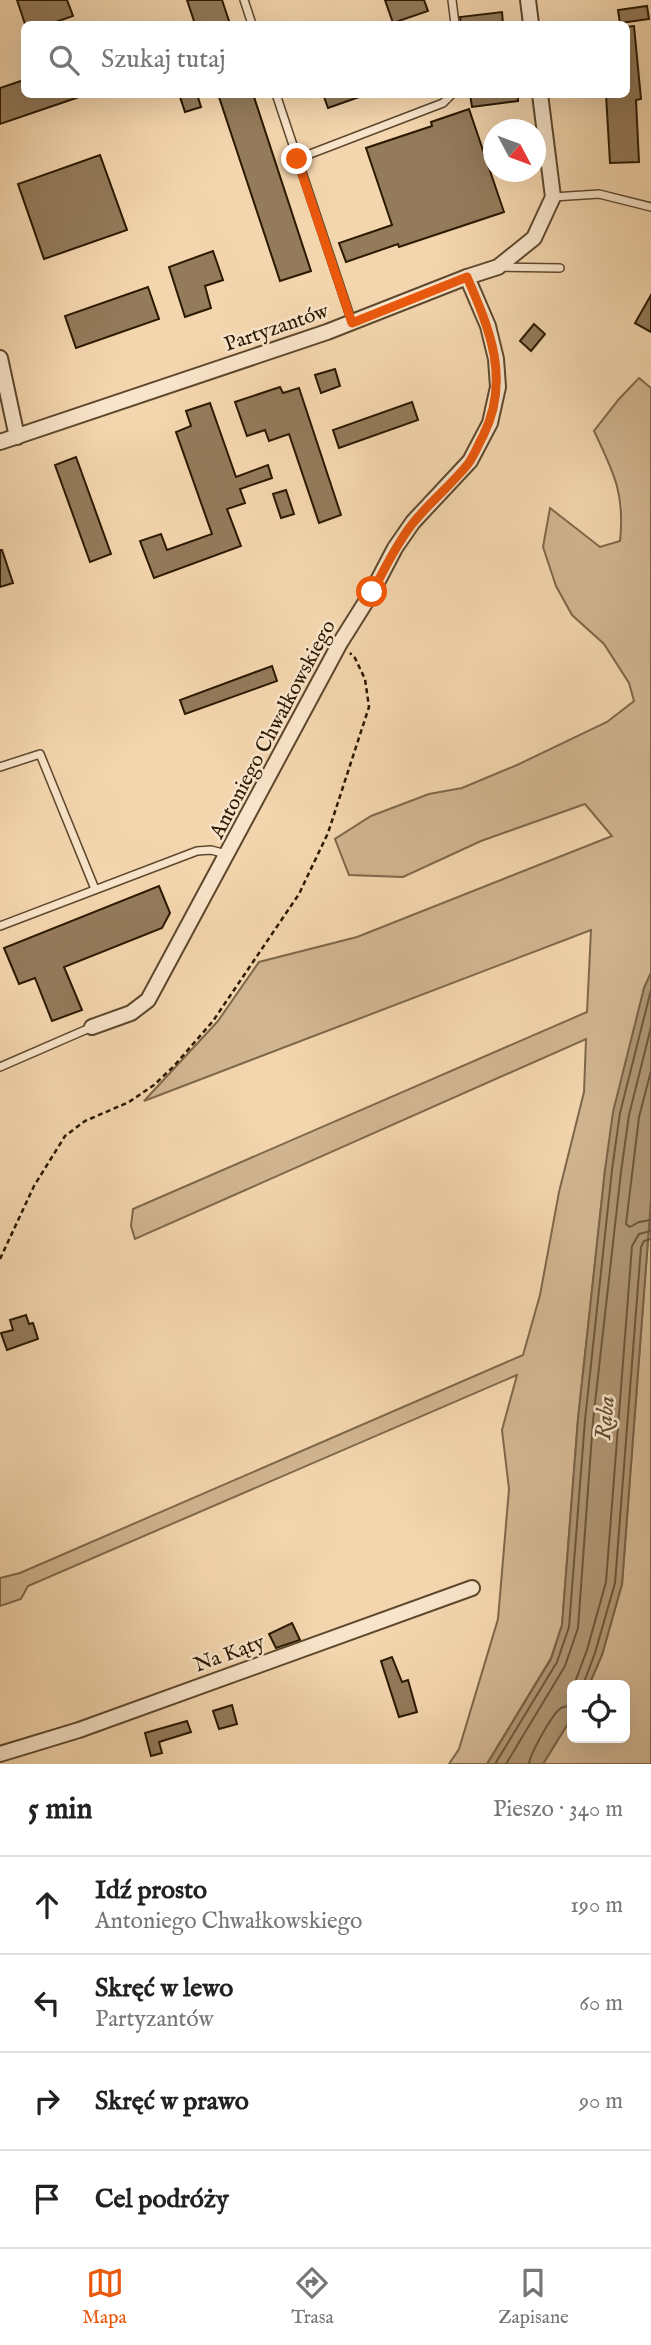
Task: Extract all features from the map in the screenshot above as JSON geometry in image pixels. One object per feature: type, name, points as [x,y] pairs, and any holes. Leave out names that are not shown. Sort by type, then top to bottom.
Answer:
[{"type":"street","points":[[528,0],[531,21]]},
{"type":"street","points":[[541,98],[553,197]]},
{"type":"street","name":"Partyzantów","points":[[0,442],[352,323],[498,267],[534,238],[553,197]]},
{"type":"street","name":"Antoniego Chwałkowskiego","points":[[92,1027],[131,1013],[148,1000],[340,643],[372,592],[395,548],[413,523],[470,461],[490,422],[498,387],[496,359],[488,326],[467,277]]},
{"type":"street","points":[[0,358],[17,437]]},
{"type":"street","name":"Na Kąty","points":[[0,1754],[79,1730],[472,1588]]},
{"type":"lane","points":[[244,0],[251,21]]},
{"type":"lane","points":[[452,0],[455,21]]},
{"type":"lane","points":[[277,98],[352,323]]},
{"type":"lane","points":[[297,159],[443,103],[448,98]]},
{"type":"lane","points":[[553,197],[599,194],[651,206]]},
{"type":"lane","points":[[498,267],[560,268]]},
{"type":"lane","points":[[0,766],[40,754],[95,890]]},
{"type":"lane","points":[[0,926],[197,851],[211,850],[228,854]]},
{"type":"lane","points":[[0,1067],[92,1027]]},
{"type":"path","points":[[0,1259],[34,1186],[65,1136],[85,1121],[146,1091],[174,1066],[213,1020],[299,894],[328,833],[369,707],[365,679],[355,658],[340,643]]},
{"type":"shaded area","points":[[639,378],[651,388],[651,973],[644,988],[605,1170],[578,1419],[562,1625],[551,1658],[487,1764],[449,1764],[459,1749],[498,1619],[509,1489],[502,1430],[517,1375],[28,1586],[21,1599],[0,1606],[0,1578],[20,1573],[523,1355],[540,1295],[559,1192],[584,1092],[586,1039],[135,1239],[131,1226],[133,1209],[587,1012],[591,930],[144,1101],[218,1021],[259,962],[357,937],[612,836],[585,804],[481,841],[403,877],[349,875],[335,839],[371,816],[429,794],[462,788],[517,765],[607,722],[634,701],[629,683],[604,644],[572,615],[556,586],[543,547],[550,508],[600,547],[620,541],[621,510],[616,484],[594,431]]},
{"type":"shaded area","points":[[651,1200],[651,1764],[543,1764],[567,1725],[567,1743],[630,1743],[630,1680],[591,1680],[602,1655],[622,1584]]},
{"type":"water","name":"Raba","points":[[651,973],[651,1200],[622,1584],[602,1655],[591,1680],[567,1680],[567,1725],[543,1764],[487,1764],[551,1659],[562,1625],[578,1419],[605,1170],[613,1112],[644,988]]},
{"type":"building","points":[[17,0],[67,0],[73,16],[59,21],[24,21]]},
{"type":"building","points":[[187,0],[222,0],[229,21],[194,21]]},
{"type":"building","points":[[385,0],[424,0],[428,11],[392,21]]},
{"type":"building","points":[[647,6],[649,19],[620,21],[618,10]]},
{"type":"building","points":[[502,12],[503,21],[461,21],[460,17]]},
{"type":"building","points":[[630,26],[634,26],[641,99],[636,100],[639,162],[610,163],[606,98],[630,98]]},
{"type":"building","points":[[21,81],[21,98],[76,98],[0,124],[0,88]]},
{"type":"building","points":[[180,98],[198,98],[201,107],[185,112]]},
{"type":"building","points":[[219,98],[254,98],[311,271],[280,281]]},
{"type":"building","points":[[324,98],[356,98],[328,108]]},
{"type":"building","points":[[471,98],[518,98],[518,101],[472,107]]},
{"type":"building","points":[[469,109],[483,150],[483,182],[494,182],[504,212],[346,262],[339,243],[392,225],[366,148],[432,126],[431,122]]},
{"type":"building","points":[[100,155],[127,230],[44,259],[18,184]]},
{"type":"building","points":[[213,251],[223,280],[205,286],[211,308],[185,317],[169,267]]},
{"type":"building","points":[[148,287],[159,319],[76,348],[65,316]]},
{"type":"building","points":[[651,295],[651,332],[635,323]]},
{"type":"building","points":[[534,324],[545,334],[531,351],[520,341]]},
{"type":"building","points":[[335,369],[340,386],[321,393],[315,375]]},
{"type":"building","points":[[280,387],[283,393],[299,388],[341,515],[319,523],[289,434],[269,441],[265,430],[247,436],[235,402]]},
{"type":"building","points":[[412,402],[418,420],[339,448],[333,430]]},
{"type":"building","points":[[210,403],[236,477],[268,465],[272,478],[240,489],[245,503],[227,509],[241,546],[154,578],[140,541],[161,534],[167,550],[212,534],[176,432],[191,426],[186,411]]},
{"type":"building","points":[[76,457],[111,554],[90,562],[55,465]]},
{"type":"building","points":[[286,490],[294,514],[281,518],[273,494]]},
{"type":"building","points":[[0,550],[13,583],[0,587]]},
{"type":"building","points":[[272,666],[277,681],[185,714],[180,700]]},
{"type":"building","points":[[159,886],[170,913],[162,928],[64,967],[82,1010],[52,1021],[35,978],[19,984],[4,948]]},
{"type":"building","points":[[26,1315],[29,1324],[33,1323],[38,1339],[7,1350],[1,1333],[13,1330],[10,1320]]},
{"type":"building","points":[[292,1623],[300,1640],[276,1648],[269,1634]]},
{"type":"building","points":[[392,1657],[402,1682],[408,1680],[417,1712],[399,1717],[381,1661]]},
{"type":"building","points":[[232,1705],[237,1724],[219,1729],[213,1711]]},
{"type":"building","points":[[187,1721],[191,1732],[159,1742],[162,1753],[151,1756],[145,1733]]},
{"type":"route","points":[[297,159],[352,323],[467,277],[488,326],[496,359],[498,387],[490,422],[470,461],[413,523],[395,548],[372,592]]}]
